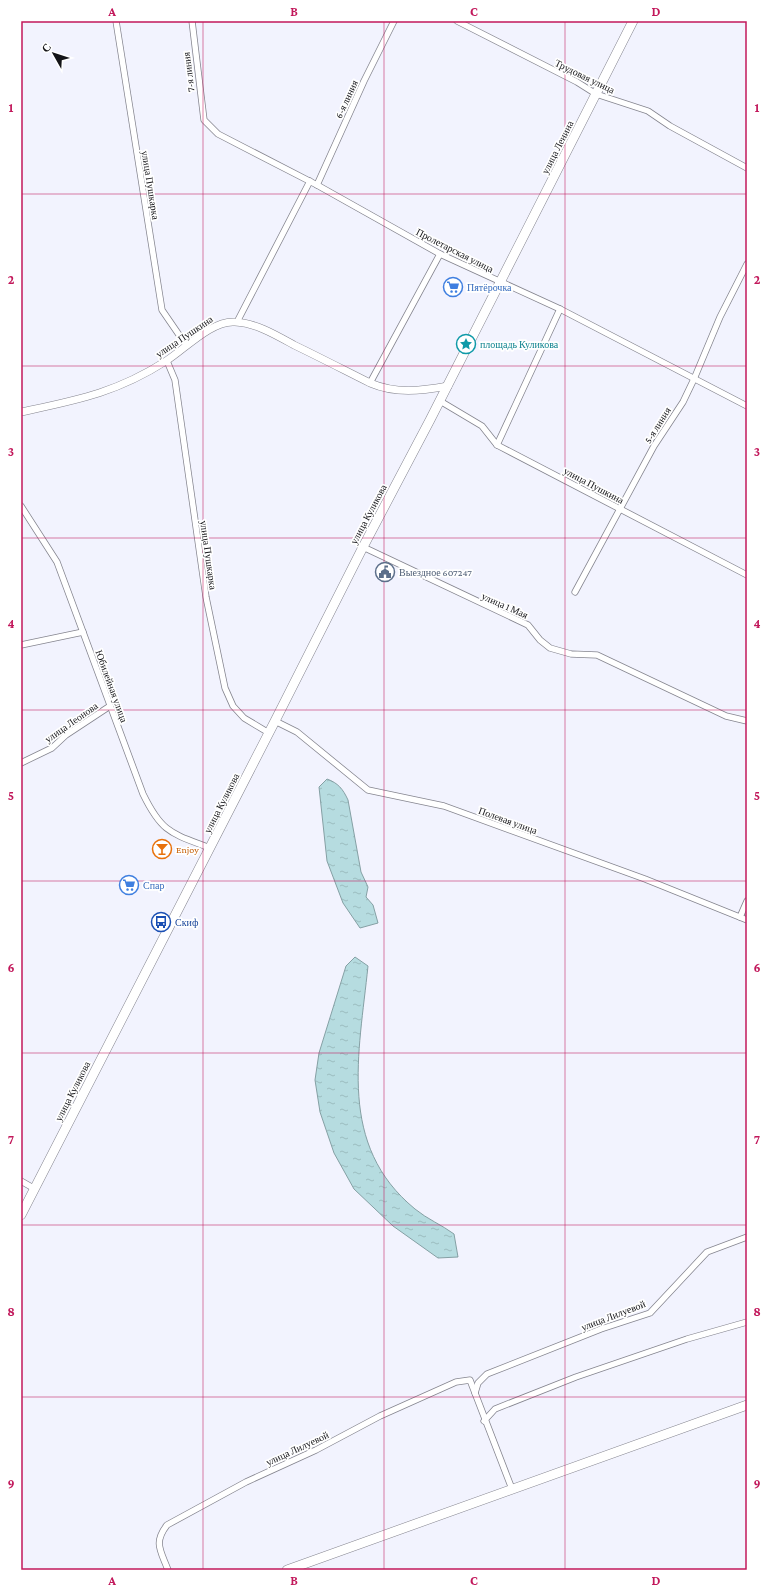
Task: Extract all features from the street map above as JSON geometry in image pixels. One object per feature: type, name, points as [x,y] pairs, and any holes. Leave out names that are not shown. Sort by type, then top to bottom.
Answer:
[{"type":"main road","name":"улица Ленина","points":[[500,283],[633,21]]},
{"type":"main road","points":[[440,401],[500,283]]},
{"type":"main road","name":"улица Куликова","points":[[21,1215],[363,547],[440,401]]},
{"type":"main road","points":[[287,1570],[747,1405]]},
{"type":"street","name":"улица Пушкарка","points":[[116,21],[162,310],[186,345]]},
{"type":"street","name":"7-я линия","points":[[192,21],[204,120]]},
{"type":"street","name":"6-я линия","points":[[317,184],[364,81],[394,21]]},
{"type":"street","name":"Трудовая улица","points":[[457,21],[577,82],[596,94],[648,111],[676,129],[747,168]]},
{"type":"street","name":"Пролетарская улица","points":[[204,120],[218,134],[317,184],[440,254],[500,283],[560,309],[747,406]]},
{"type":"street","points":[[237,322],[310,181]]},
{"type":"street","points":[[370,383],[440,254]]},
{"type":"street","name":"5-я линия","points":[[575,592],[618,509],[639,476],[654,446],[683,402],[720,317],[747,264]]},
{"type":"street","points":[[497,445],[560,309]]},
{"type":"street","name":"улица Пушкина","points":[[21,412],[107,392],[130,382],[167,361],[186,345],[222,323],[237,322],[260,327],[370,383],[395,391],[426,390],[448,386]]},
{"type":"street","name":"улица Пушкарка","points":[[167,361],[174,380],[206,597],[226,688],[234,706],[244,718],[269,733]]},
{"type":"street","name":"улица Пушкина","points":[[440,401],[482,426],[497,445],[747,575]]},
{"type":"street","name":"Юбилейная улица","points":[[21,506],[57,562],[143,794],[157,820],[164,828],[180,837],[210,848]]},
{"type":"street","name":"улица 1 Мая","points":[[363,547],[528,625],[540,640],[550,648],[571,654],[597,655],[726,716],[747,721]]},
{"type":"street","points":[[21,645],[83,632]]},
{"type":"street","name":"улица Леонова","points":[[21,762],[52,748],[66,735],[110,706]]},
{"type":"street","name":"Полевая улица","points":[[275,721],[297,732],[368,790],[444,806],[645,879],[747,920]]},
{"type":"street","points":[[740,917],[747,902]]},
{"type":"street","points":[[21,1181],[35,1189]]},
{"type":"street","name":"улица Лилуевой","points":[[474,1393],[478,1383],[487,1374],[601,1329],[650,1312],[707,1252],[747,1237]]},
{"type":"street","points":[[484,1421],[495,1409],[576,1378],[687,1339],[747,1322]]},
{"type":"street","name":"улица Лилуевой","points":[[168,1570],[159,1545],[159,1535],[167,1525],[246,1482],[316,1450],[380,1416],[456,1382],[470,1380],[484,1421],[512,1489]]},
{"type":"water","points":[[327,779],[340,787],[348,800],[361,872],[368,887],[366,897],[373,905],[378,923],[360,928],[343,903],[327,861],[319,787]]},
{"type":"water","points":[[355,957],[368,966],[358,1065],[359,1096],[363,1127],[373,1156],[390,1184],[415,1209],[454,1234],[458,1257],[438,1258],[393,1226],[354,1189],[334,1153],[320,1112],[315,1080],[319,1053],[346,966]]},
{"type":"place","name":"Пятёрочка","points":[[453,287]]},
{"type":"place","name":"площадь Куликова","points":[[466,344]]},
{"type":"place","name":"Выездное 607247","points":[[385,572]]},
{"type":"place","name":"Enjoy","points":[[162,849]]},
{"type":"place","name":"Спар","points":[[129,885]]},
{"type":"place","name":"Скиф","points":[[161,922]]}]
